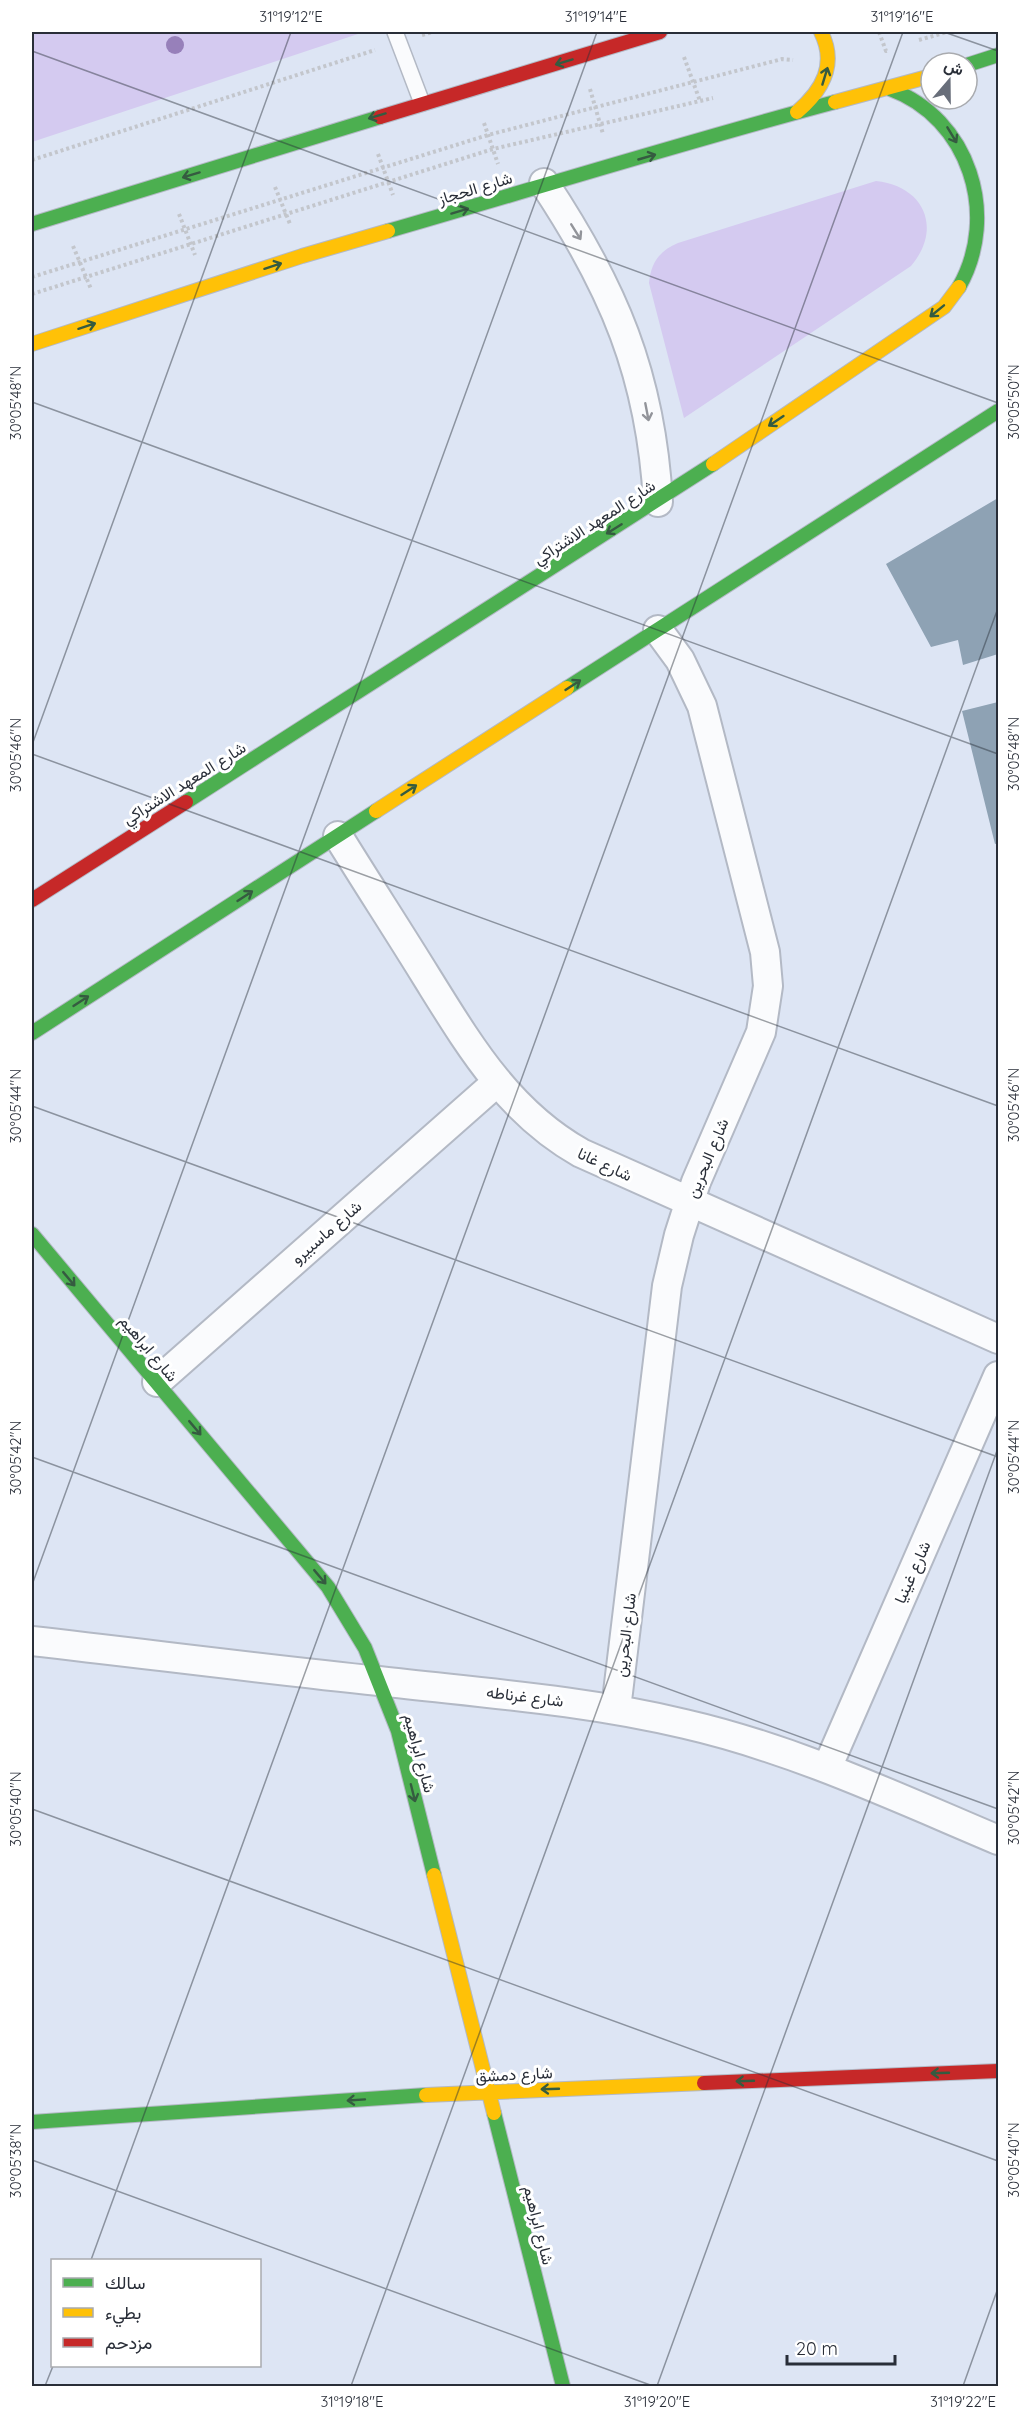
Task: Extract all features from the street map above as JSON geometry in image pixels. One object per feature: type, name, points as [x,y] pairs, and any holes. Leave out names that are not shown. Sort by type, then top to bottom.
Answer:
[{"type":"street","points":[[32,224],[660,32]]},
{"type":"street","points":[[797,112],[814,99],[826,80],[829,59],[821,32]]},
{"type":"street","points":[[979,61],[999,55]]},
{"type":"street","name":"شارع الحجاز","points":[[32,344],[302,256],[403,228],[544,183],[612,167],[797,112],[919,80]]},
{"type":"street","name":"شارع المعهد الاشتراكي","points":[[32,900],[658,502],[934,315],[963,282],[982,246],[978,193],[956,142],[934,112],[890,89]]},
{"type":"street","points":[[544,183],[584,245],[623,326],[648,413],[658,502]]},
{"type":"street","points":[[32,1033],[999,411]]},
{"type":"street","name":"شارع البحرين","points":[[616,1709],[667,1286],[689,1201],[761,1032],[768,997],[765,952],[702,706],[684,666],[658,630]]},
{"type":"street","name":"شارع غانا","points":[[338,836],[472,1049],[496,1083],[521,1110],[565,1144],[999,1339]]},
{"type":"street","name":"شارع ماسبيرو","points":[[157,1382],[496,1083]]},
{"type":"street","name":"شارع ابراهيم","points":[[32,1234],[328,1587],[348,1617],[380,1681],[398,1731],[563,2386]]},
{"type":"street","name":"شارع غينيا","points":[[827,1768],[999,1376]]},
{"type":"street","name":"شارع غرناطه","points":[[32,1641],[380,1681],[536,1696],[616,1709],[723,1734],[827,1768],[999,1840]]},
{"type":"street","name":"شارع دمشق","points":[[32,2122],[487,2091],[999,2071]]},
{"type":"lane","points":[[397,37],[422,103]]},
{"type":"path","points":[[32,160],[397,37],[433,32]]},
{"type":"path","points":[[879,32],[886,51],[895,48]]},
{"type":"path","points":[[915,42],[947,32]]},
{"type":"path","points":[[682,51],[700,101],[710,139]]},
{"type":"path","points":[[582,57],[612,167]]},
{"type":"path","points":[[32,277],[382,166],[594,105],[789,57],[799,66]]},
{"type":"path","points":[[475,90],[508,196]]},
{"type":"path","points":[[32,294],[493,149],[600,122],[722,96]]},
{"type":"path","points":[[363,121],[388,181],[403,228]]},
{"type":"path","points":[[261,153],[302,256]]},
{"type":"path","points":[[166,183],[207,287]]},
{"type":"path","points":[[60,215],[104,320]]},
{"type":"shaded area","points":[[32,32],[364,32],[32,142]]},
{"type":"shaded area","points":[[876,181],[906,191],[917,200],[924,211],[927,224],[926,237],[921,252],[911,266],[684,418],[649,283],[657,258],[678,243]]},
{"type":"building","points":[[998,498],[998,654],[963,665],[958,640],[931,647],[886,564]]},
{"type":"building","points":[[998,702],[998,843],[995,844],[962,711]]},
{"type":"traffic: fast","points":[[979,61],[998,55]]},
{"type":"traffic: fast","points":[[890,89],[917,103],[940,122],[957,145],[970,172],[976,200],[977,230],[971,259],[959,287]]},
{"type":"traffic: fast","points":[[388,231],[835,102]]},
{"type":"traffic: fast","points":[[32,224],[380,117]]},
{"type":"traffic: fast","points":[[567,688],[998,411]]},
{"type":"traffic: fast","points":[[186,802],[713,464]]},
{"type":"traffic: fast","points":[[32,1033],[376,811]]},
{"type":"traffic: fast","points":[[32,1234],[328,1587],[365,1648],[398,1731],[434,1875]]},
{"type":"traffic: fast","points":[[32,2122],[426,2095]]},
{"type":"traffic: fast","points":[[494,2113],[563,2386]]},
{"type":"traffic: slow","points":[[797,112],[814,95],[825,76],[828,55],[821,32]]},
{"type":"traffic: slow","points":[[835,102],[919,79]]},
{"type":"traffic: slow","points":[[32,344],[302,256],[388,231]]},
{"type":"traffic: slow","points":[[713,464],[944,307],[959,287]]},
{"type":"traffic: slow","points":[[376,811],[567,688]]},
{"type":"traffic: slow","points":[[434,1875],[494,2113]]},
{"type":"traffic: slow","points":[[426,2095],[704,2083]]},
{"type":"traffic: jam","points":[[380,117],[660,32]]},
{"type":"traffic: jam","points":[[32,900],[186,802]]},
{"type":"traffic: jam","points":[[704,2083],[998,2071]]}]
